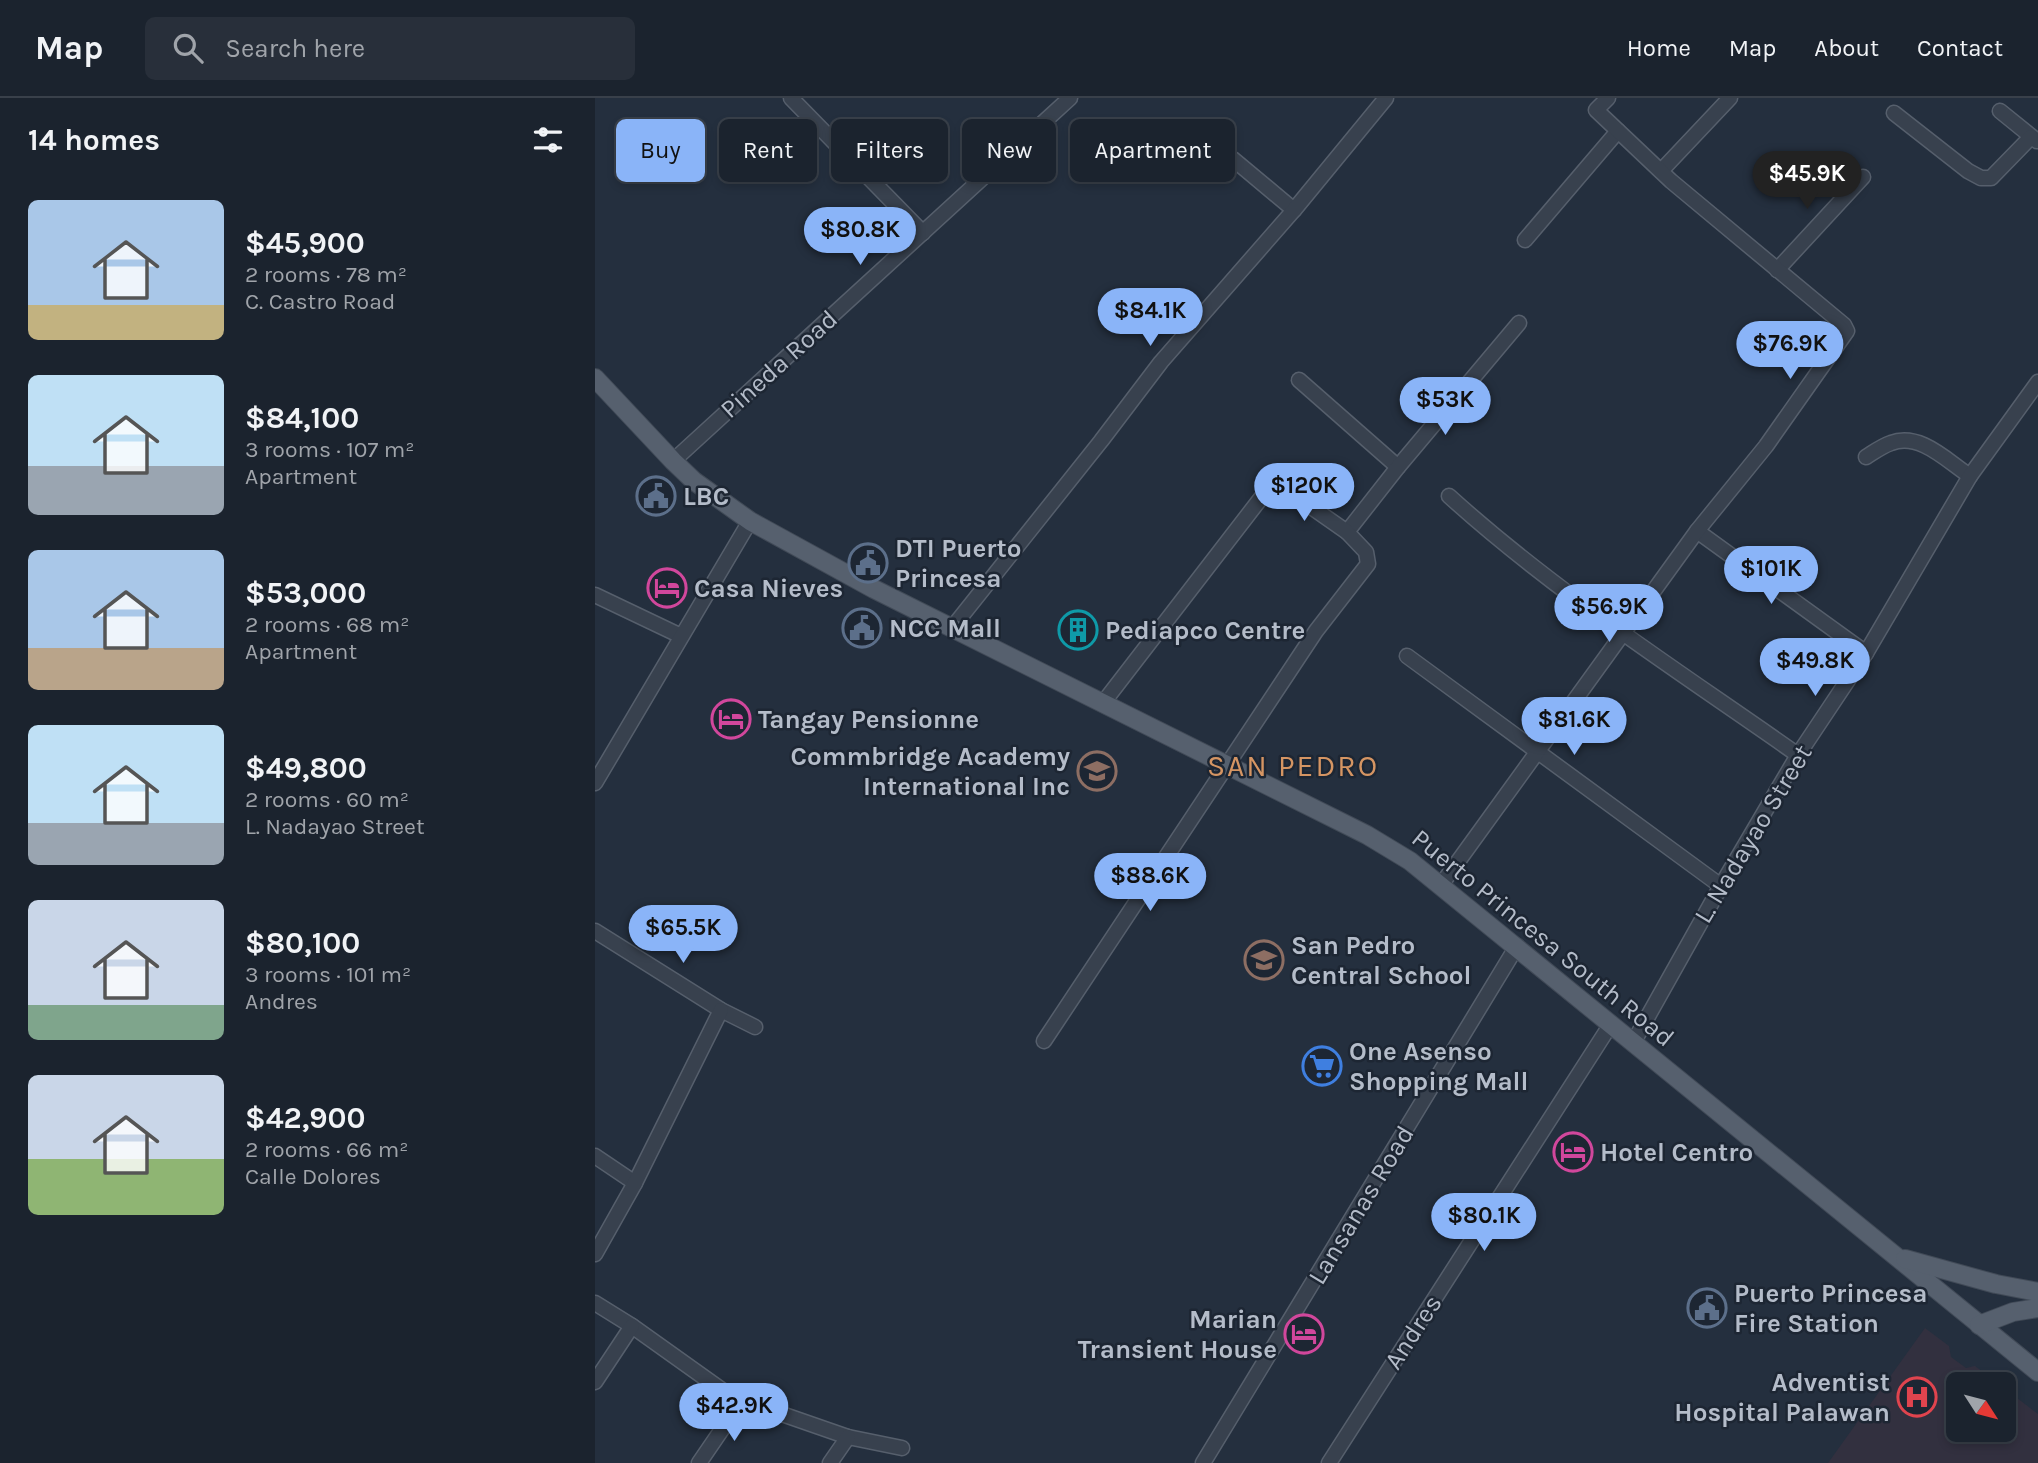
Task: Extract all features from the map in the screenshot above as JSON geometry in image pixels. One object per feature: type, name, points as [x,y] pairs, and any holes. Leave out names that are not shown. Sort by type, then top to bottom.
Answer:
[{"type":"main road","name":"Puerto Princesa South Road","points":[[595,378],[694,481],[750,521],[951,628],[1367,835],[1410,861],[2038,1372]]},
{"type":"main road","points":[[1898,1257],[1996,1284],[2038,1292]]},
{"type":"main road","points":[[1979,1325],[2014,1312],[2038,1308]]},
{"type":"street","points":[[791,98],[923,233]]},
{"type":"street","name":"Pineda Road","points":[[673,461],[1070,98]]},
{"type":"street","points":[[951,628],[1161,362],[1294,210],[1386,98]]},
{"type":"street","points":[[1441,885],[1697,531],[1766,446],[1845,334],[1846,328],[1661,171],[1596,110],[1608,98]]},
{"type":"street","points":[[1661,171],[1730,98]]},
{"type":"street","points":[[1894,113],[1968,171],[1981,178],[1991,178],[2035,140],[2000,111]]},
{"type":"street","points":[[1525,240],[1618,131]]},
{"type":"street","points":[[1235,161],[1294,210]]},
{"type":"street","points":[[1777,270],[1863,177]]},
{"type":"street","points":[[1347,532],[1398,467],[1520,323]]},
{"type":"street","points":[[1299,380],[1398,467]]},
{"type":"street","name":"L. Nadayao Street","points":[[1633,1043],[1798,755],[1866,653],[1970,476],[2038,382]]},
{"type":"street","points":[[1866,457],[1892,442],[1909,440],[1926,446],[1970,476]]},
{"type":"street","points":[[1044,1041],[1316,631],[1368,564],[1366,552],[1347,532],[1277,483],[1271,485],[1103,703]]},
{"type":"street","points":[[1448,496],[1494,537],[1798,755]]},
{"type":"street","points":[[595,783],[750,521]]},
{"type":"street","points":[[1697,531],[1866,653]]},
{"type":"street","points":[[595,595],[681,636]]},
{"type":"street","points":[[1407,656],[1721,886]]},
{"type":"street","points":[[595,931],[721,1010],[755,1027]]},
{"type":"street","name":"Lansanas Road","points":[[1203,1463],[1517,946]]},
{"type":"street","points":[[595,1254],[635,1183],[721,1010]]},
{"type":"street","name":"Andres","points":[[1329,1463],[1611,1024]]},
{"type":"street","points":[[595,1156],[635,1183]]},
{"type":"street","points":[[595,1303],[632,1325],[740,1403],[776,1412],[848,1437],[902,1448]]},
{"type":"street","points":[[595,1382],[632,1325]]},
{"type":"street","points":[[699,1463],[740,1403]]},
{"type":"street","points":[[831,1463],[848,1437]]},
{"type":"shaded area","name":"Adventist Hospital Palawan","points":[[1925,1328],[1949,1346],[1951,1357],[1966,1368],[1975,1366],[1983,1372],[1946,1372],[1946,1442],[2016,1442],[2016,1397],[2038,1414],[2038,1463],[1828,1463]]},
{"type":"place","name":"LBC","points":[[656,496]]},
{"type":"place","name":"DTI Puerto Princesa","points":[[868,563]]},
{"type":"place","name":"Casa Nieves","points":[[667,588]]},
{"type":"place","name":"NCC Mall","points":[[862,628]]},
{"type":"place","name":"Pediapco Centre","points":[[1078,630]]},
{"type":"place","name":"Tangay Pensionne","points":[[731,719]]},
{"type":"place","name":"Commbridge Academy International Inc","points":[[1097,771]]},
{"type":"place","name":"San Pedro Central School","points":[[1264,960]]},
{"type":"place","name":"One Asenso Shopping Mall","points":[[1322,1066]]},
{"type":"place","name":"Hotel Centro","points":[[1573,1152]]},
{"type":"place","name":"Puerto Princesa Fire Station","points":[[1707,1308]]},
{"type":"place","name":"Marian Transient House","points":[[1304,1334]]},
{"type":"place","name":"Adventist Hospital Palawan","points":[[1917,1397]]},
{"type":"district","name":"SAN PEDRO","points":[[1293,766]]}]
